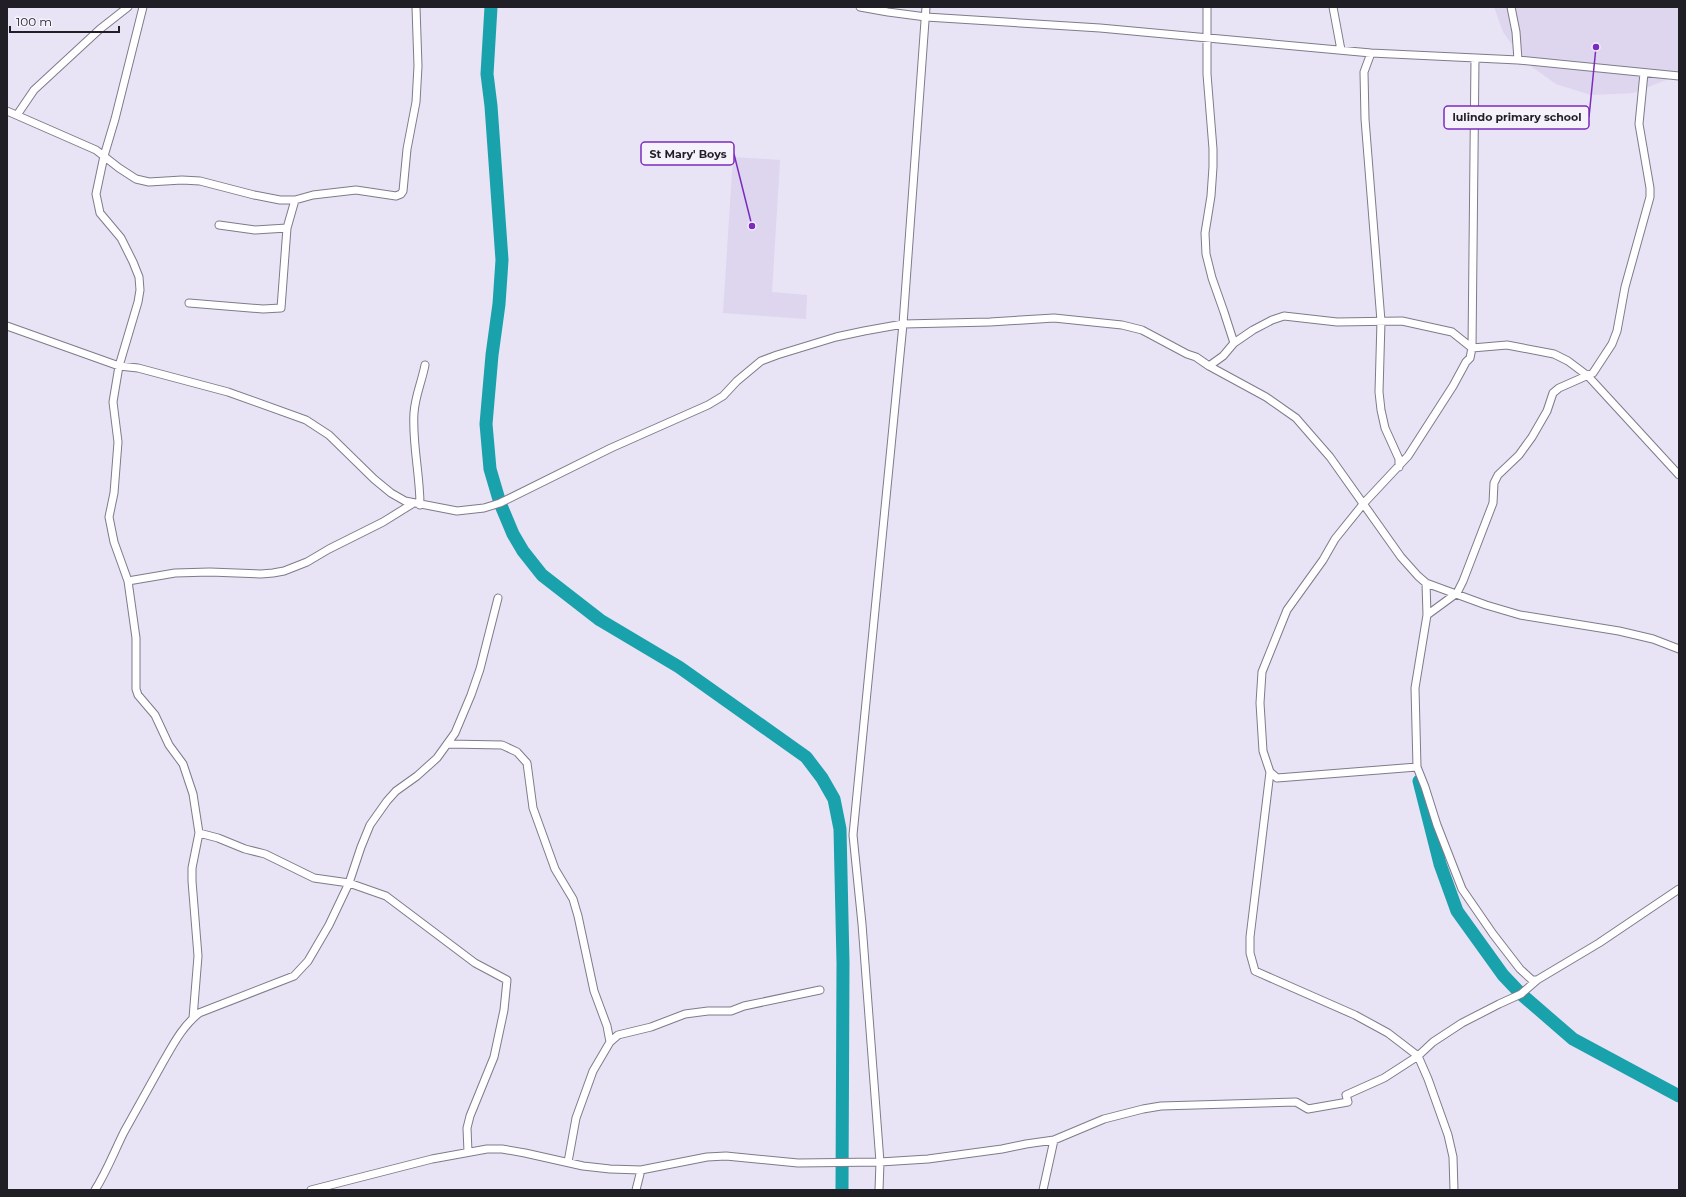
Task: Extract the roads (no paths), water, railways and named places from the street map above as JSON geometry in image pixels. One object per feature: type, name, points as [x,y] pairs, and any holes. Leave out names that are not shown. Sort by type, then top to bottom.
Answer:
[{"type":"street","points":[[17,115],[34,90],[104,25],[128,7]]},
{"type":"street","points":[[143,7],[115,119],[104,156],[98,181],[96,202],[100,213],[121,238],[139,277],[140,290],[138,302],[119,366],[113,402],[118,442],[114,493],[109,517],[114,542],[128,581],[136,638],[136,689],[138,696],[155,716],[169,744],[183,764],[193,794],[199,834],[192,874],[198,956],[193,1018]]},
{"type":"street","points":[[7,110],[79,141],[136,178],[149,182],[182,180],[200,181],[280,200],[295,200],[321,194],[356,190],[396,196],[401,194],[403,190],[407,150],[416,102],[418,66],[416,7]]},
{"type":"street","points":[[860,7],[926,16],[1100,28],[1341,50],[1518,60],[1679,76]]},
{"type":"street","points":[[879,1190],[880,1162],[862,924],[852,834],[903,324],[926,7]]},
{"type":"street","points":[[1208,7],[1206,74],[1213,148],[1213,167],[1211,196],[1205,233],[1206,254],[1212,278],[1234,343]]},
{"type":"street","points":[[1333,7],[1341,50]]},
{"type":"street","points":[[1511,7],[1516,32],[1518,60]]},
{"type":"street","points":[[1372,52],[1364,72],[1365,119],[1381,321],[1379,377],[1381,410],[1385,428],[1399,459],[1398,467]]},
{"type":"street","points":[[1454,1190],[1453,1157],[1448,1135],[1418,1056],[1388,1033],[1355,1015],[1255,972],[1250,953],[1250,937],[1270,772],[1263,751],[1260,703],[1262,672],[1287,610],[1323,560],[1335,539],[1364,503],[1408,456],[1453,386],[1466,362],[1470,358],[1472,348],[1475,58]]},
{"type":"street","points":[[1427,615],[1457,593],[1469,567],[1493,502],[1494,483],[1498,475],[1519,455],[1532,437],[1547,410],[1553,393],[1559,388],[1593,373],[1617,331],[1625,287],[1650,197],[1650,188],[1639,124],[1644,73]]},
{"type":"street","points":[[189,303],[263,309],[281,308],[287,228],[295,200]]},
{"type":"street","points":[[220,225],[255,230],[287,228]]},
{"type":"street","points":[[1208,366],[1223,356],[1234,343],[1264,324],[1284,316],[1337,322],[1402,321],[1452,332],[1472,348],[1507,345],[1554,354],[1568,361],[1588,376],[1679,475]]},
{"type":"street","points":[[7,326],[119,366],[138,368],[228,392],[306,420],[329,435],[391,492],[405,502],[457,511],[484,508],[500,503],[611,448],[723,396],[737,381],[761,361],[777,354],[836,337],[903,324],[990,322],[1054,318],[1122,325],[1142,330],[1187,354],[1196,357],[1208,366],[1266,397],[1296,418],[1330,457],[1401,557],[1426,583],[1457,593],[1486,605],[1520,614],[1619,631],[1653,639],[1679,649]]},
{"type":"street","points":[[420,505],[414,415],[415,398],[422,380],[425,365]]},
{"type":"street","points":[[128,581],[175,573],[210,572],[261,574],[284,571],[307,562],[329,549],[384,522],[412,504]]},
{"type":"street","points":[[1426,583],[1427,615],[1415,688],[1417,768],[1462,889],[1493,934],[1520,969],[1532,980],[1537,980]]},
{"type":"street","points":[[95,1190],[105,1174],[124,1133],[180,1032],[193,1018],[199,1013],[294,976],[308,961],[329,925],[350,883],[361,847],[370,825],[387,801],[407,783],[430,766],[455,734],[471,695],[484,654],[498,598]]},
{"type":"street","points":[[448,744],[502,745],[517,752],[527,763],[533,808],[554,869],[573,899],[594,991],[607,1026],[610,1042]]},
{"type":"street","points":[[1270,772],[1277,778],[1417,768]]},
{"type":"street","points":[[199,834],[218,838],[245,849],[265,854],[314,878],[350,883],[386,896],[475,962],[507,980],[504,1010],[494,1057],[470,1116],[467,1128],[468,1152]]},
{"type":"street","points":[[311,1190],[426,1161],[487,1149],[502,1149],[610,1169],[641,1170],[707,1157],[726,1156],[798,1163],[880,1162],[928,1159],[1054,1140],[1104,1119],[1161,1106],[1296,1102],[1308,1109],[1348,1102],[1346,1095],[1384,1078],[1418,1056],[1433,1042],[1462,1023],[1521,994],[1537,980],[1599,943],[1679,889]]},
{"type":"street","points":[[568,1162],[571,1141],[579,1111],[594,1071],[610,1042],[618,1035],[651,1027],[685,1014],[708,1011],[731,1011],[744,1006],[820,990]]},
{"type":"street","points":[[1043,1190],[1054,1140]]},
{"type":"street","points":[[636,1190],[641,1170]]},
{"type":"waterway","points":[[491,7],[487,74],[491,106],[502,260],[499,304],[492,355],[486,424],[490,469],[500,503],[513,534],[523,551],[542,575],[600,620],[679,667],[806,757],[822,778],[834,799],[840,829],[843,963],[842,1190]]},
{"type":"waterway","points":[[1419,781],[1440,864],[1457,911],[1503,975],[1521,994],[1573,1039],[1679,1096]]},
{"type":"place","name":"lulindo primary school","points":[[1596,47]]},
{"type":"place","name":"St Mary' Boys","points":[[752,226]]}]
